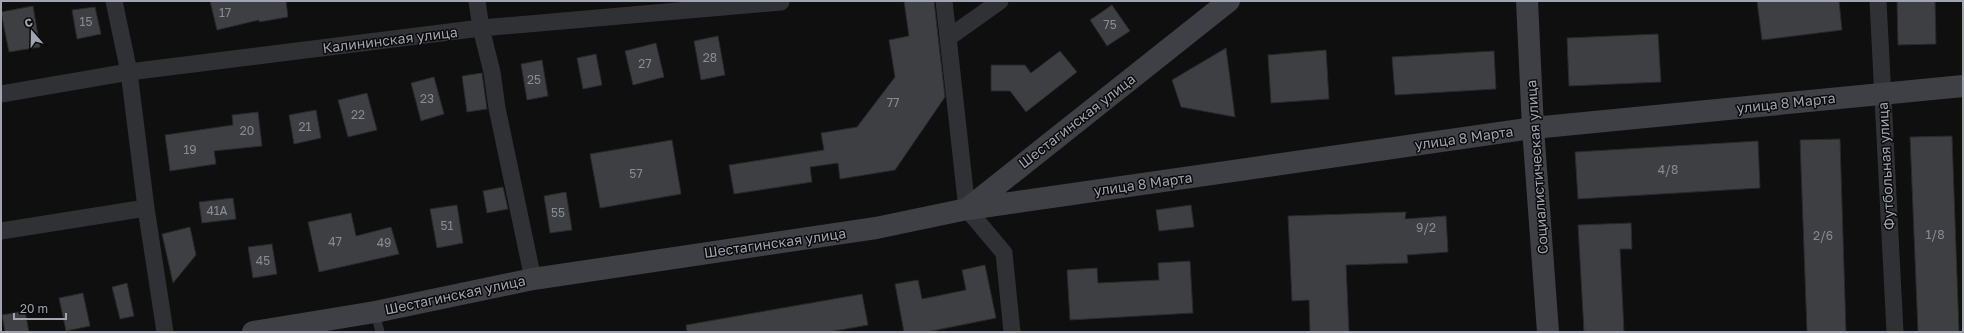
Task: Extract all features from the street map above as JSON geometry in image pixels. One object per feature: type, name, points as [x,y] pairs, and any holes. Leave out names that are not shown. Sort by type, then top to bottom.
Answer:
[{"type":"street","points":[[114,1],[129,72],[146,208],[165,332]]},
{"type":"street","points":[[477,1],[481,28],[492,72],[497,108],[533,279]]},
{"type":"street","points":[[944,1],[967,209],[1004,254],[1012,332]]},
{"type":"street","points":[[948,38],[1000,1]]},
{"type":"street","name":"Шестагинская улица","points":[[253,332],[377,322],[533,279],[876,228],[967,209],[1229,1]]},
{"type":"street","name":"Социалистическая улица","points":[[1527,1],[1533,128],[1548,332]]},
{"type":"street","name":"Футбольная улица","points":[[1878,1],[1895,332]]},
{"type":"street","name":"Калининская улица","points":[[1,94],[129,72],[481,28],[781,2]]},
{"type":"street","name":"улица 8 Марта","points":[[967,209],[1533,128],[1963,86]]},
{"type":"street","points":[[1,231],[146,208]]},
{"type":"building","points":[[210,1],[286,1],[288,17],[259,22],[259,20],[217,30]]},
{"type":"building","points":[[904,1],[934,1],[945,97],[895,170],[840,179],[838,163],[810,167],[812,182],[734,194],[729,165],[824,150],[821,133],[857,127],[895,77],[889,40],[909,36]]},
{"type":"building","points":[[1757,1],[1839,1],[1842,30],[1762,40]]},
{"type":"building","points":[[1897,1],[1935,1],[1936,44],[1898,45]]},
{"type":"building","points":[[1112,5],[1130,31],[1107,46],[1090,20]]},
{"type":"building","points":[[33,6],[40,47],[9,52],[1,12]]},
{"type":"building","points":[[95,7],[101,34],[77,39],[72,10]]},
{"type":"building","points":[[1658,34],[1661,82],[1569,86],[1567,38]]},
{"type":"building","points":[[718,36],[725,75],[701,80],[694,41]]},
{"type":"building","points":[[656,43],[664,77],[633,85],[625,51]]},
{"type":"building","points":[[1226,48],[1235,117],[1181,107],[1172,80]]},
{"type":"building","points":[[1326,50],[1329,99],[1271,103],[1268,55]]},
{"type":"building","points":[[1060,51],[1077,72],[1026,112],[1010,91],[991,91],[991,65],[1025,65],[1031,73]]},
{"type":"building","points":[[1494,51],[1496,89],[1395,95],[1392,57]]},
{"type":"building","points":[[596,54],[602,85],[583,89],[577,58]]},
{"type":"building","points":[[542,60],[548,96],[527,100],[521,64]]},
{"type":"building","points":[[482,73],[487,109],[467,112],[462,76]]},
{"type":"building","points":[[434,77],[444,114],[421,121],[411,83]]},
{"type":"building","points":[[367,93],[377,130],[348,137],[338,100]]},
{"type":"building","points":[[316,110],[321,138],[294,144],[289,115]]},
{"type":"building","points":[[258,112],[262,146],[214,151],[216,164],[170,171],[165,135],[233,125],[232,115]]},
{"type":"building","points":[[1952,136],[1959,332],[1918,332],[1910,137]]},
{"type":"building","points":[[1840,139],[1846,332],[1807,332],[1800,140]]},
{"type":"building","points":[[672,140],[681,194],[600,208],[590,154]]},
{"type":"building","points":[[1758,141],[1760,188],[1578,199],[1575,152]]},
{"type":"building","points":[[503,187],[508,209],[487,213],[483,191]]},
{"type":"building","points":[[566,192],[572,230],[550,233],[544,196]]},
{"type":"building","points":[[233,198],[236,219],[202,223],[199,202]]},
{"type":"building","points":[[457,205],[463,243],[437,248],[430,209]]},
{"type":"building","points":[[1191,205],[1194,227],[1159,231],[1156,210]]},
{"type":"building","points":[[1406,212],[1405,219],[1446,216],[1448,252],[1407,255],[1408,263],[1346,265],[1349,332],[1310,332],[1309,300],[1292,301],[1288,216]]},
{"type":"building","points":[[351,213],[356,236],[391,227],[399,254],[319,272],[308,222]]},
{"type":"building","points":[[1631,223],[1632,249],[1620,249],[1624,332],[1584,332],[1578,225]]},
{"type":"building","points":[[190,227],[196,255],[173,283],[162,234]]},
{"type":"building","points":[[272,244],[277,274],[253,278],[248,247]]},
{"type":"building","points":[[1190,261],[1193,313],[1070,320],[1067,270],[1097,268],[1098,283],[1159,280],[1158,263]]},
{"type":"building","points":[[985,265],[996,318],[927,332],[904,332],[895,284],[918,280],[922,299],[966,290],[962,270]]},
{"type":"building","points":[[127,283],[134,316],[120,319],[112,287]]},
{"type":"building","points":[[83,293],[90,326],[66,331],[59,298]]},
{"type":"building","points":[[862,294],[868,325],[829,332],[687,332],[686,325]]},
{"type":"building","points":[[25,311],[29,332],[5,332],[2,315]]}]
